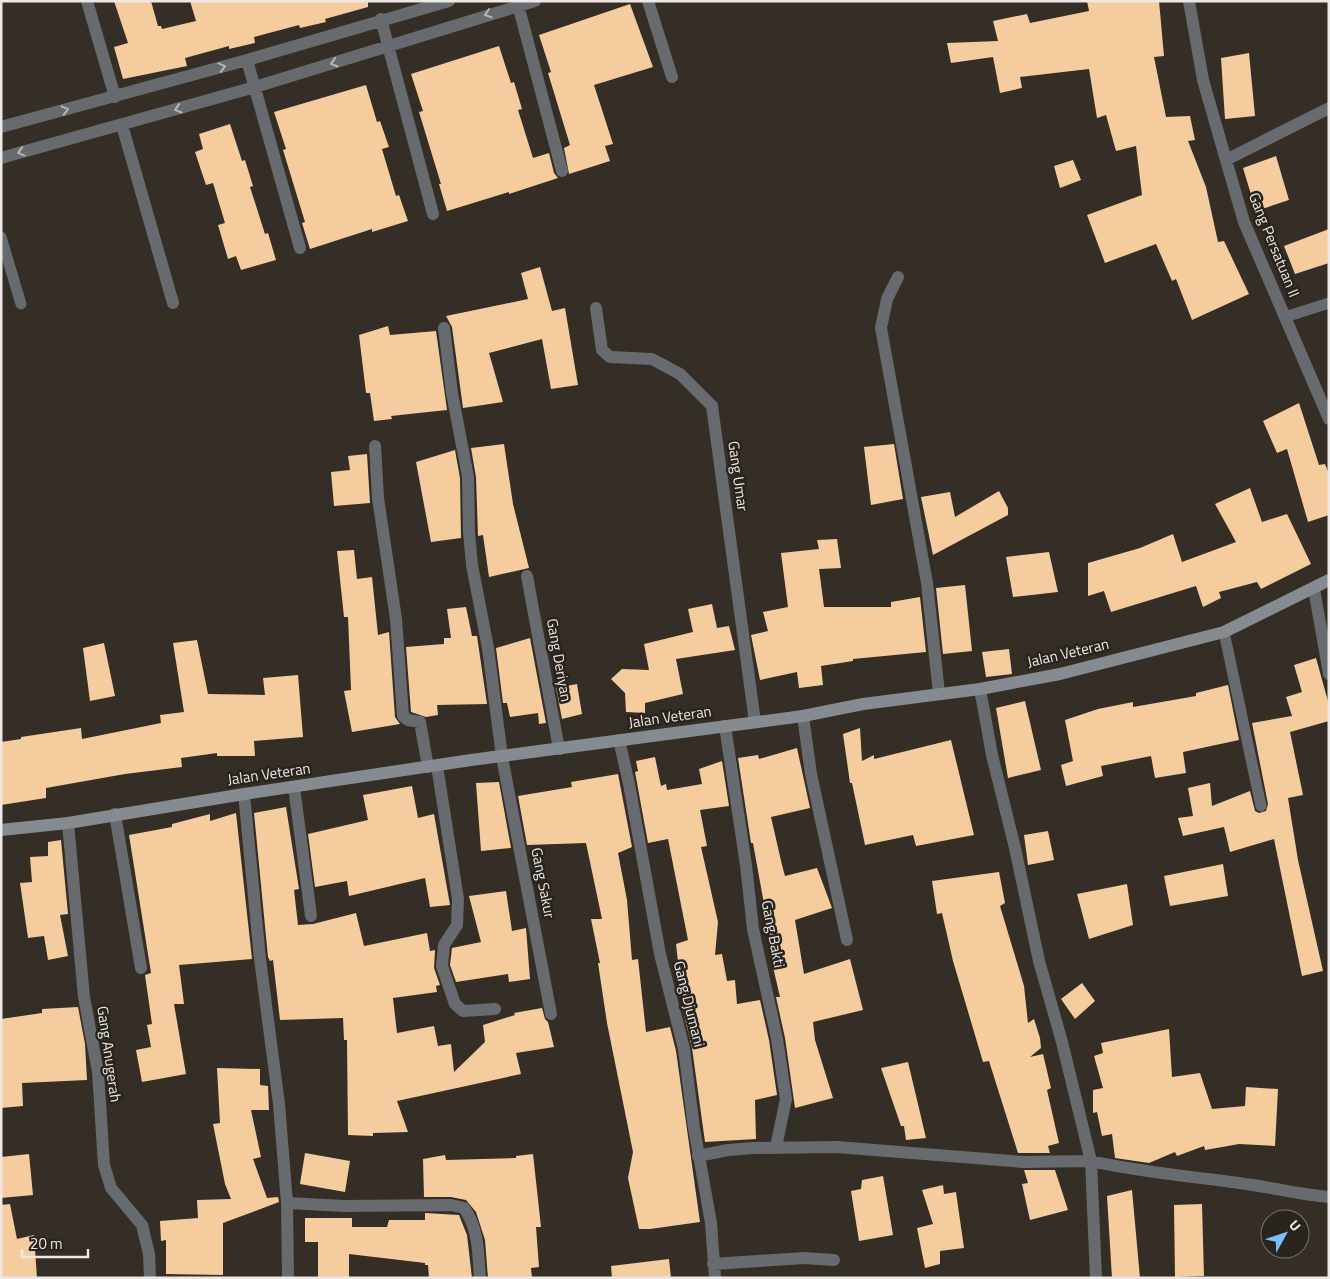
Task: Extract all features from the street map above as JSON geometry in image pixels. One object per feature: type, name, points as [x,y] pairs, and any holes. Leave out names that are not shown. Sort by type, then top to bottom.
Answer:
[{"type":"street","points":[[87,1],[115,97]]},
{"type":"street","points":[[1,127],[248,60],[449,1]]},
{"type":"street","points":[[1,158],[255,87],[388,47],[518,3],[535,1]]},
{"type":"street","points":[[648,1],[672,77]]},
{"type":"street","name":"Gang Persatuan II","points":[[1189,1],[1203,80],[1244,222],[1329,419]]},
{"type":"street","points":[[518,3],[562,171]]},
{"type":"street","points":[[381,20],[433,214]]},
{"type":"street","points":[[248,60],[300,248]]},
{"type":"street","points":[[1226,160],[1329,108]]},
{"type":"street","points":[[122,125],[173,303]]},
{"type":"street","points":[[898,278],[887,299],[881,328],[927,583],[939,693]]},
{"type":"street","name":"Gang Umar","points":[[596,308],[602,350],[610,357],[652,359],[680,374],[712,406],[755,722]]},
{"type":"street","name":"Gang Sakur","points":[[444,328],[452,393],[468,477],[472,565],[490,658],[502,757],[551,1014]]},
{"type":"street","points":[[375,446],[378,498],[396,619],[403,716],[408,720],[420,722],[433,766],[458,899],[457,925],[444,945],[442,966],[455,1004],[463,1012],[496,1009]]},
{"type":"street","name":"Gang Deriyan","points":[[527,576],[559,749]]},
{"type":"street","name":"Jalan Veteran","points":[[1,830],[68,823],[115,814],[433,766],[803,716],[863,704],[980,689],[1060,674],[1224,632],[1329,580]]},
{"type":"street","points":[[1314,589],[1329,674]]},
{"type":"street","points":[[980,689],[992,755],[1015,848],[1039,961],[1062,1042],[1091,1161],[1096,1278]]},
{"type":"street","points":[[803,716],[811,774],[847,940]]},
{"type":"street","name":"Gang Bakti","points":[[725,726],[746,865],[753,929],[777,1039],[786,1099],[776,1148]]},
{"type":"street","name":"Gang Djumani","points":[[619,740],[631,793],[660,954],[684,1048],[698,1156],[711,1223],[715,1278]]},
{"type":"street","points":[[294,787],[311,916]]},
{"type":"street","points":[[244,794],[260,959],[276,1075],[287,1203],[288,1278]]},
{"type":"street","points":[[115,814],[141,968]]},
{"type":"street","name":"Gang Anugerah","points":[[68,823],[84,997],[98,1072],[104,1165],[111,1188],[142,1225],[149,1254],[150,1278]]},
{"type":"street","points":[[698,1156],[728,1150],[837,1147],[1023,1162],[1091,1161],[1129,1169],[1256,1185],[1301,1195],[1329,1196]]},
{"type":"street","points":[[287,1203],[344,1206],[451,1205],[464,1208],[471,1218],[476,1231],[480,1278]]},
{"type":"street","points":[[713,1264],[804,1258],[834,1260]]},
{"type":"lane","points":[[1,237],[21,304]]},
{"type":"lane","points":[[1285,317],[1329,303]]},
{"type":"lane","points":[[1224,632],[1261,806]]},
{"type":"building","points":[[114,1],[151,1],[158,26],[161,26],[162,29],[196,21],[190,1],[368,1],[368,7],[325,19],[326,22],[300,28],[299,25],[254,37],[255,43],[229,49],[229,46],[185,58],[187,66],[123,79],[114,47],[128,43]]},
{"type":"building","points":[[1087,1],[1159,1],[1164,56],[1154,57],[1166,117],[1190,116],[1195,140],[1188,141],[1206,187],[1218,242],[1224,241],[1249,294],[1192,320],[1176,279],[1172,281],[1156,244],[1105,263],[1087,215],[1142,195],[1136,146],[1116,151],[1106,115],[1097,118],[1089,69],[1020,77],[1022,88],[1000,93],[993,57],[951,63],[947,43],[998,41],[993,21],[1027,14],[1030,23],[1089,11]]},
{"type":"building","points":[[630,4],[653,67],[594,85],[613,144],[605,146],[610,161],[569,174],[564,148],[570,145],[548,73],[551,72],[539,35]]},
{"type":"building","points":[[499,46],[511,83],[514,82],[522,109],[518,110],[533,158],[549,153],[554,173],[558,178],[447,211],[439,184],[441,184],[419,112],[423,111],[411,74]]},
{"type":"building","points":[[1249,53],[1255,116],[1225,119],[1221,58]]},
{"type":"building","points":[[366,85],[377,122],[380,121],[389,147],[382,149],[396,196],[399,195],[408,221],[372,232],[372,229],[310,249],[302,223],[305,222],[283,150],[286,149],[274,112]]},
{"type":"building","points":[[230,124],[242,161],[245,160],[253,186],[250,187],[265,234],[268,233],[276,260],[241,270],[236,256],[228,259],[218,225],[225,223],[213,183],[206,185],[195,152],[203,149],[199,134]]},
{"type":"building","points":[[1276,156],[1289,200],[1256,211],[1243,168]]},
{"type":"building","points":[[1073,160],[1081,180],[1060,188],[1054,166]]},
{"type":"building","points":[[1329,229],[1329,263],[1295,274],[1284,246]]},
{"type":"building","points":[[540,267],[552,311],[565,308],[578,385],[551,389],[542,339],[489,353],[503,402],[463,408],[452,327],[446,316],[528,299],[521,273]]},
{"type":"building","points":[[388,326],[390,335],[436,331],[447,410],[391,416],[392,419],[374,421],[370,393],[366,393],[359,335]]},
{"type":"building","points":[[1299,403],[1319,465],[1325,464],[1329,474],[1329,515],[1308,522],[1287,449],[1277,453],[1263,421]]},
{"type":"building","points":[[504,444],[513,504],[529,568],[489,577],[483,535],[478,536],[476,477],[471,448]]},
{"type":"building","points":[[894,444],[903,499],[871,505],[864,447]]},
{"type":"building","points":[[455,450],[460,478],[461,538],[431,542],[416,462]]},
{"type":"building","points":[[367,454],[370,503],[334,506],[331,472],[350,470],[348,456]]},
{"type":"building","points":[[1250,488],[1262,522],[1287,514],[1311,564],[1261,589],[1257,582],[1219,592],[1221,598],[1203,607],[1196,586],[1111,612],[1104,591],[1088,596],[1088,563],[1140,548],[1173,534],[1182,562],[1236,542],[1215,504]]},
{"type":"building","points":[[999,491],[1008,508],[1008,515],[933,555],[921,497],[950,492],[955,517]]},
{"type":"building","points":[[837,539],[841,568],[819,569],[824,607],[891,607],[891,602],[920,597],[926,652],[853,659],[853,661],[821,666],[823,685],[799,688],[797,672],[760,680],[751,635],[768,631],[763,612],[788,607],[781,553],[819,549],[817,540]]},
{"type":"building","points":[[354,550],[357,579],[372,577],[378,635],[389,632],[395,717],[400,724],[352,732],[344,691],[351,690],[348,617],[344,617],[337,551]]},
{"type":"building","points":[[1049,552],[1058,592],[1013,597],[1006,557]]},
{"type":"building","points":[[965,585],[972,651],[943,654],[936,588]]},
{"type":"building","points":[[712,604],[717,628],[729,626],[735,650],[676,659],[683,694],[645,703],[645,713],[626,712],[625,693],[611,679],[622,669],[649,670],[644,644],[693,632],[688,609]]},
{"type":"building","points":[[466,607],[472,636],[477,636],[487,704],[437,705],[438,715],[426,717],[411,712],[406,647],[444,644],[444,638],[451,638],[447,609]]},
{"type":"building","points":[[530,638],[546,723],[539,724],[538,713],[510,717],[507,703],[503,703],[496,648]]},
{"type":"building","points":[[197,640],[208,694],[265,695],[263,678],[298,675],[303,737],[254,741],[255,756],[217,756],[217,753],[181,758],[182,767],[125,774],[46,788],[46,798],[1,805],[1,742],[81,728],[82,739],[161,723],[160,715],[184,712],[173,643]]},
{"type":"building","points":[[104,643],[115,696],[90,701],[83,648]]},
{"type":"building","points":[[1009,649],[1012,674],[986,677],[982,652]]},
{"type":"building","points":[[1316,658],[1329,705],[1329,721],[1290,732],[1303,795],[1288,798],[1298,860],[1323,971],[1302,976],[1274,839],[1230,852],[1224,827],[1183,836],[1178,818],[1193,816],[1188,788],[1210,783],[1212,806],[1250,791],[1255,811],[1259,813],[1266,811],[1268,804],[1252,723],[1292,716],[1286,697],[1302,692],[1294,665]]},
{"type":"building","points":[[577,684],[582,714],[562,719],[556,688]]},
{"type":"building","points":[[1228,685],[1239,740],[1183,752],[1186,773],[1155,778],[1151,756],[1101,766],[1103,776],[1066,786],[1061,765],[1073,761],[1065,720],[1098,709],[1133,702],[1133,707],[1196,696],[1196,693]]},
{"type":"building","points":[[1025,701],[1041,770],[1008,778],[996,708]]},
{"type":"building","points":[[860,728],[862,761],[874,755],[874,759],[951,740],[974,835],[916,846],[913,835],[865,845],[852,783],[850,783],[843,734]]},
{"type":"building","points":[[797,748],[810,808],[771,817],[785,876],[817,868],[832,908],[795,920],[804,974],[850,959],[863,1010],[813,1022],[815,1040],[833,1098],[795,1108],[785,1038],[776,997],[780,997],[770,954],[773,954],[753,843],[751,843],[738,758],[758,755],[759,759]]},
{"type":"building","points":[[655,757],[661,786],[666,784],[667,790],[702,784],[699,769],[722,761],[729,806],[700,810],[707,846],[701,847],[718,922],[715,955],[722,954],[727,981],[735,980],[737,1004],[760,1000],[769,1040],[777,1095],[755,1100],[756,1139],[705,1142],[692,1048],[684,1015],[676,944],[688,940],[668,839],[648,843],[635,772],[638,771],[636,761]]},
{"type":"building","points":[[618,774],[632,847],[618,853],[627,900],[632,960],[638,959],[646,1032],[670,1027],[676,1051],[700,1222],[650,1229],[639,1229],[628,1178],[633,1152],[607,1023],[598,963],[600,963],[591,919],[602,919],[586,843],[527,845],[518,796],[572,787],[571,782]]},
{"type":"building","points":[[499,782],[511,848],[481,851],[476,783]]},
{"type":"building","points":[[412,786],[418,818],[434,814],[450,905],[430,907],[425,878],[349,896],[347,881],[315,887],[308,834],[368,820],[363,795]]},
{"type":"building","points":[[286,807],[299,889],[294,890],[298,925],[313,924],[356,913],[364,946],[427,933],[430,951],[435,950],[434,968],[440,985],[436,986],[437,992],[393,998],[397,1033],[434,1026],[438,1046],[451,1044],[454,1072],[485,1042],[483,1025],[515,1015],[514,1013],[542,1008],[545,1019],[548,1022],[554,1047],[516,1053],[521,1074],[397,1101],[408,1132],[373,1133],[373,1136],[348,1135],[347,1040],[344,1040],[343,1018],[280,1020],[273,960],[270,961],[268,957],[254,813]]},
{"type":"building","points":[[236,813],[252,959],[179,965],[184,1004],[174,1004],[186,1074],[142,1082],[136,1050],[151,1047],[147,1025],[152,1024],[145,975],[151,973],[129,835],[172,827],[172,824],[210,814],[210,821]]},
{"type":"building","points":[[1048,831],[1054,860],[1028,865],[1024,835]]},
{"type":"building","points":[[61,840],[68,914],[60,915],[68,956],[48,960],[44,936],[28,938],[20,883],[32,882],[30,857],[48,856],[48,842]]},
{"type":"building","points":[[1223,864],[1228,896],[1170,906],[1164,876]]},
{"type":"building","points":[[999,872],[1005,903],[1000,906],[1024,986],[1028,1023],[1034,1019],[1040,1038],[1041,1048],[1030,1057],[1043,1054],[1051,1088],[1047,1090],[1059,1143],[1048,1146],[1050,1153],[1018,1153],[989,1061],[983,1062],[953,961],[942,913],[937,914],[932,881]]},
{"type":"building","points":[[1127,884],[1133,925],[1089,939],[1077,894]]},
{"type":"building","points":[[506,891],[512,931],[526,928],[530,979],[509,982],[508,974],[456,982],[450,965],[452,948],[481,942],[469,896]]},
{"type":"building","points":[[1082,983],[1095,1001],[1075,1019],[1061,999]]},
{"type":"building","points":[[78,1007],[85,1044],[87,1080],[22,1083],[23,1106],[1,1108],[1,1019],[42,1013],[42,1009]]},
{"type":"building","points":[[1169,1029],[1172,1077],[1200,1073],[1212,1109],[1245,1106],[1246,1087],[1278,1089],[1275,1146],[1239,1144],[1205,1150],[1204,1146],[1177,1156],[1175,1152],[1149,1163],[1115,1158],[1112,1134],[1102,1136],[1097,1112],[1093,1113],[1093,1090],[1103,1088],[1094,1056],[1103,1053],[1101,1043]]},
{"type":"building","points":[[908,1062],[926,1138],[906,1140],[904,1126],[901,1126],[881,1068]]},
{"type":"building","points":[[217,1068],[260,1069],[260,1085],[268,1086],[269,1110],[251,1110],[261,1157],[253,1159],[267,1198],[278,1197],[279,1202],[223,1223],[223,1275],[166,1274],[166,1240],[161,1241],[160,1221],[198,1218],[197,1200],[231,1199],[225,1184],[213,1124],[220,1123]]},
{"type":"building","points":[[305,1153],[350,1161],[345,1192],[300,1184]]},
{"type":"building","points":[[29,1154],[33,1195],[1,1198],[1,1157]]},
{"type":"building","points":[[533,1154],[541,1227],[536,1227],[539,1267],[531,1268],[532,1278],[488,1278],[485,1240],[476,1212],[466,1200],[451,1197],[424,1197],[423,1159],[445,1155],[446,1160],[516,1158],[516,1156]]},
{"type":"building","points":[[1024,1170],[1055,1170],[1068,1210],[1030,1220],[1022,1184],[1028,1183]]},
{"type":"building","points":[[883,1176],[893,1235],[859,1241],[851,1191],[861,1189],[862,1180]]},
{"type":"building","points":[[943,1185],[944,1194],[956,1192],[964,1248],[940,1251],[940,1264],[925,1268],[917,1228],[933,1224],[922,1190]]},
{"type":"building","points":[[1132,1190],[1140,1278],[1112,1278],[1107,1196]]},
{"type":"building","points":[[10,1204],[17,1239],[34,1235],[37,1278],[1,1278],[1,1205]]},
{"type":"building","points":[[1202,1204],[1204,1276],[1175,1277],[1174,1205]]},
{"type":"building","points":[[425,1213],[459,1215],[467,1235],[472,1278],[429,1278],[428,1265],[425,1265],[425,1263],[349,1254],[349,1278],[318,1278],[318,1242],[305,1242],[305,1218],[352,1218],[352,1227],[387,1227],[389,1220],[425,1220]]},
{"type":"building","points":[[669,1259],[671,1278],[612,1278],[611,1266]]}]
